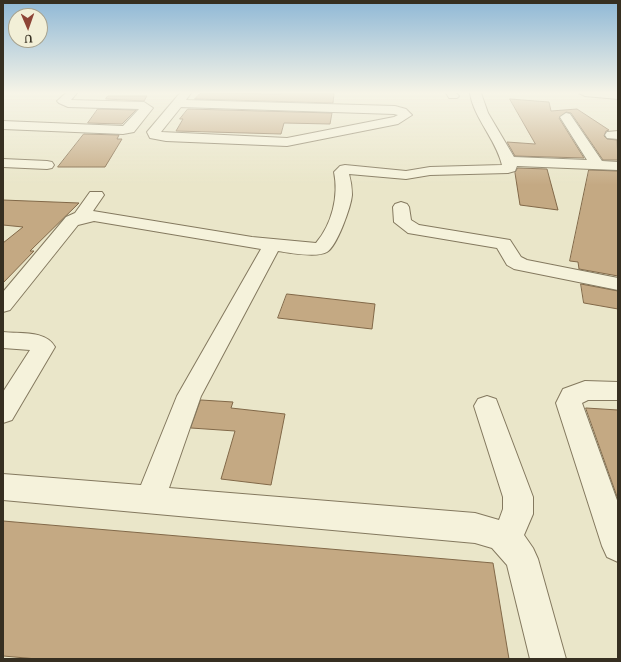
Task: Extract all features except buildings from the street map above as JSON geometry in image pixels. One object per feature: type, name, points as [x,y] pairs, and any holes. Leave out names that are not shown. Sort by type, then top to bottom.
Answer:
[{"type":"street","points":[[3,125],[123,130],[129,128],[133,124]]},
{"type":"street","points":[[161,124],[154,132],[155,135],[166,137],[288,142],[379,124]]},
{"type":"street","points":[[81,216],[94,216],[272,245],[316,250],[322,248],[341,207],[344,188],[341,172],[345,169],[410,175],[430,171],[503,171],[510,168],[502,145],[486,124]]},
{"type":"street","points":[[571,124],[597,164]]},
{"type":"street","points":[[508,161],[618,166]]},
{"type":"street","points":[[3,163],[47,165]]},
{"type":"street","points":[[3,305],[72,221],[81,216],[96,195]]},
{"type":"street","points":[[401,207],[403,222],[414,229],[504,244],[514,261],[521,265],[618,284]]},
{"type":"street","points":[[150,501],[188,396],[272,245]]},
{"type":"street","points":[[3,340],[38,343],[44,347],[3,414]]},
{"type":"street","points":[[615,532],[569,404],[572,396],[585,390],[618,391]]},
{"type":"street","points":[[487,406],[518,497],[520,511],[506,538]]},
{"type":"street","points":[[3,487],[150,501],[475,528],[494,532],[506,538],[522,560],[548,659]]}]
